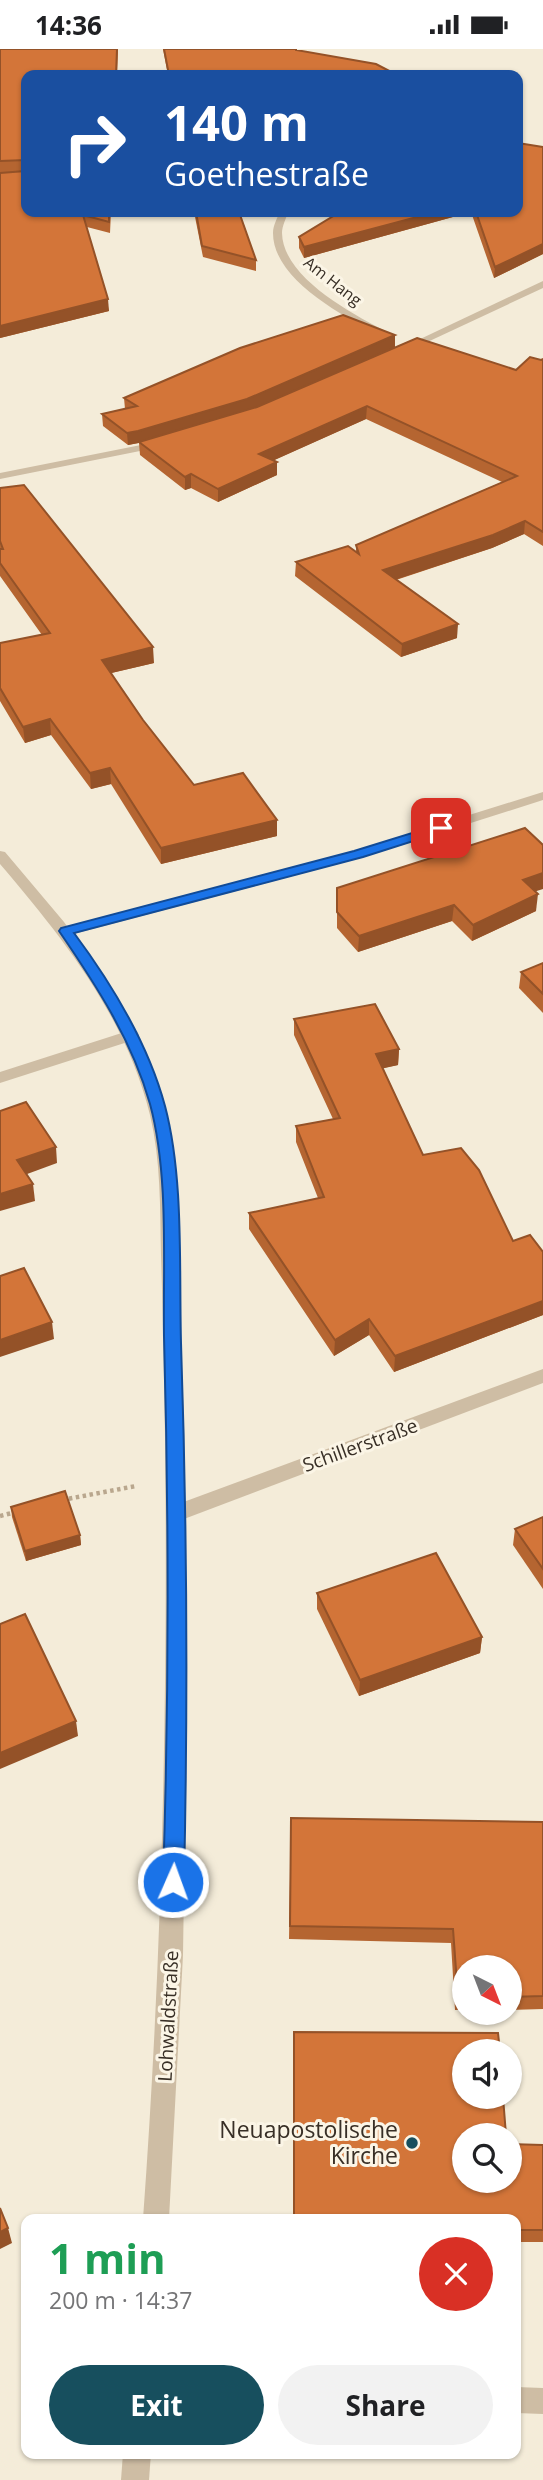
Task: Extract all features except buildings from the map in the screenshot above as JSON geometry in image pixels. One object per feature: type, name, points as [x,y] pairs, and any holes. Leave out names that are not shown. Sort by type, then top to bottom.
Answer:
[{"type":"street","name":"Am Hang","points":[[282,217],[279,236],[282,252],[290,268],[305,283],[347,313],[409,347]]},
{"type":"street","points":[[386,356],[543,283]]},
{"type":"street","points":[[0,476],[94,459],[177,439]]},
{"type":"street","points":[[66,931],[359,854],[543,796]]},
{"type":"street","name":"Lohwaldstraße","points":[[0,855],[66,931],[89,963],[131,1035],[158,1107],[167,1161],[177,1479],[177,1733],[172,1931],[156,2214]]},
{"type":"street","points":[[0,1078],[131,1035]]},
{"type":"street","name":"Schillerstraße","points":[[177,1513],[543,1375]]},
{"type":"street","points":[[521,2400],[543,2401]]},
{"type":"street","points":[[135,2480],[137,2459]]},
{"type":"path","points":[[53,1502],[177,1479]]},
{"type":"path","points":[[0,1516],[26,1509]]},
{"type":"place","name":"Neuapostolische Kirche","points":[[412,2143]]},
{"type":"route","points":[[173,1882],[177,1733],[177,1485],[167,1161],[162,1121],[131,1035],[89,963],[66,931],[359,854],[441,828]]}]
